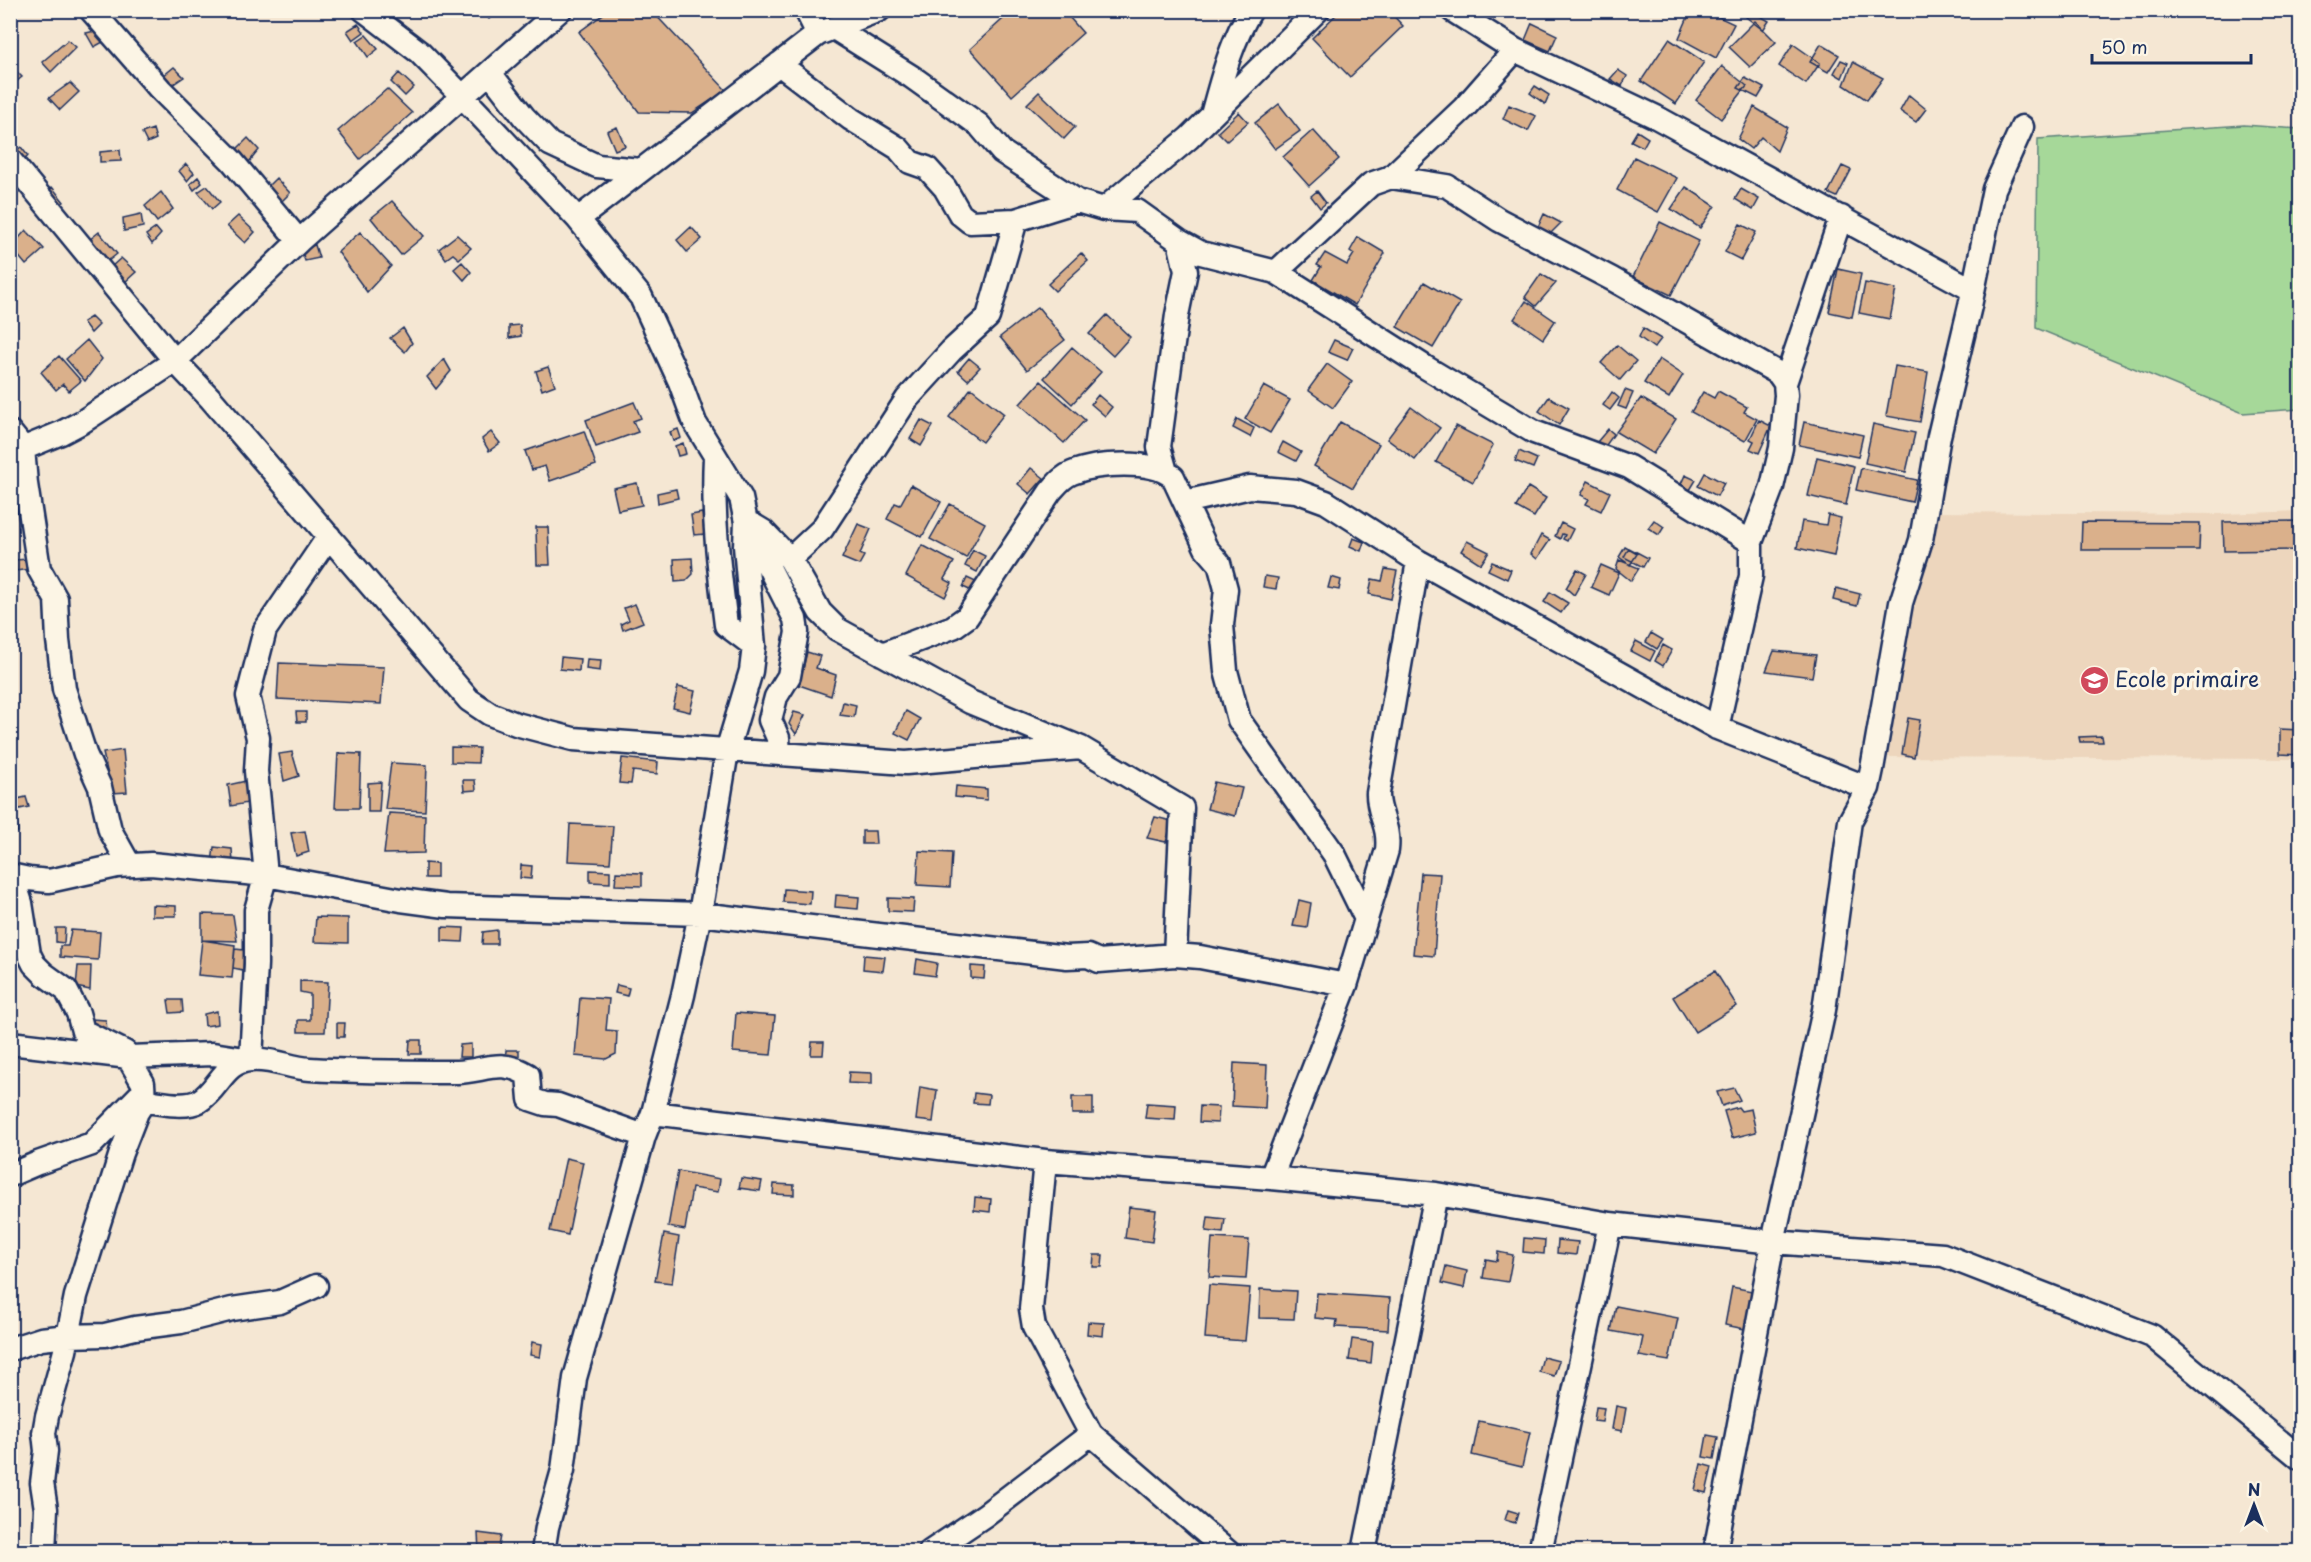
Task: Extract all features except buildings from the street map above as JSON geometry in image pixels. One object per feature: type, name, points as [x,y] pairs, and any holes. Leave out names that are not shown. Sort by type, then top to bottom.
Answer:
[{"type":"street","points":[[91,10],[160,89],[232,161],[299,241]]},
{"type":"street","points":[[364,10],[419,52],[463,97],[578,219],[641,297],[680,382],[695,423],[741,498],[746,522],[745,546],[754,646],[751,671],[727,751],[700,914],[683,995],[653,1113],[644,1136],[575,1378],[563,1470],[547,1527],[543,1551]]},
{"type":"street","points":[[129,864],[110,830],[100,787],[85,754],[64,689],[56,598],[39,569],[29,505],[15,445],[62,433],[175,361],[299,241],[560,10]]},
{"type":"street","points":[[806,10],[826,31],[912,76],[979,124],[1002,152],[1077,201],[1104,209],[1137,211],[1179,241],[1201,253],[1276,272],[1425,367],[1534,432],[1629,467],[1751,542]]},
{"type":"street","points":[[578,219],[779,64],[826,31],[879,10]]},
{"type":"street","points":[[1212,116],[1226,64],[1242,24],[1251,10]]},
{"type":"street","points":[[1104,209],[1189,138],[1318,10]]},
{"type":"street","points":[[1452,10],[1515,50],[1656,117],[1973,290]]},
{"type":"street","points":[[1276,272],[1371,184],[1391,177],[1464,108],[1515,50]]},
{"type":"street","points":[[779,64],[852,119],[898,148],[910,162],[927,168],[945,188],[960,214],[970,222],[1016,220],[1077,201]]},
{"type":"street","points":[[490,73],[524,117],[550,144],[597,166],[641,170]]},
{"type":"street","points":[[1715,1551],[1773,1242],[1824,1010],[1850,821],[1868,788],[1901,603],[1921,540],[1939,436],[1994,189],[2022,127]]},
{"type":"street","points":[[517,154],[539,133]]},
{"type":"street","points":[[10,160],[175,361],[211,399],[469,700],[490,714],[516,724],[573,739],[906,763],[1081,748]]},
{"type":"street","points":[[1391,177],[1447,186],[1499,220],[1612,279],[1765,365],[1778,373],[1785,383]]},
{"type":"street","points":[[1717,728],[1751,576],[1751,542],[1772,487],[1781,448],[1785,383],[1841,217]]},
{"type":"street","points":[[790,559],[822,530],[907,399],[951,351],[988,317],[1016,220]]},
{"type":"street","points":[[1166,472],[1159,447],[1177,315],[1186,271],[1179,241]]},
{"type":"street","points":[[715,458],[713,491],[716,543],[726,625],[754,646]]},
{"type":"street","points":[[882,654],[953,627],[967,617],[1050,492],[1069,474],[1115,465],[1150,467],[1166,472],[1173,477],[1206,549],[1219,563],[1226,589],[1222,625],[1226,671],[1239,720],[1334,854],[1366,919]]},
{"type":"street","points":[[1185,502],[1250,487],[1296,491],[1326,502],[1418,561],[1717,728],[1868,788]]},
{"type":"street","points":[[746,522],[763,531],[790,559],[820,612],[837,628],[970,702],[1081,748],[1182,808],[1175,955]]},
{"type":"street","points":[[746,522],[795,619],[797,632],[789,676],[776,697],[770,720],[778,738],[779,754]]},
{"type":"street","points":[[251,1060],[256,910],[266,875],[256,771],[258,738],[248,696],[265,630],[328,536]]},
{"type":"street","points":[[1271,1178],[1346,985],[1387,850],[1388,838],[1379,807],[1378,793],[1418,561]]},
{"type":"street","points":[[44,1551],[46,1509],[42,1483],[46,1451],[45,1433],[54,1384],[68,1336],[76,1296],[121,1153],[144,1096],[143,1083],[125,1053],[83,1031],[78,1013],[66,990],[34,964],[28,954],[16,908],[11,875],[49,881],[129,864],[151,864],[266,875],[446,906],[700,914],[1067,957],[1088,956],[1100,961],[1175,955],[1200,957],[1346,985]]},
{"type":"street","points":[[10,1043],[129,1058],[213,1054],[307,1069],[461,1072],[506,1066],[528,1075],[530,1099],[558,1105],[644,1136]]},
{"type":"street","points":[[144,1096],[186,1104],[198,1101],[234,1065],[251,1060]]},
{"type":"street","points":[[10,1175],[38,1162],[92,1144],[144,1096]]},
{"type":"street","points":[[653,1113],[1045,1161],[1271,1178],[1436,1194],[1610,1224],[1773,1242],[1943,1255],[2152,1336],[2301,1458]]},
{"type":"street","points":[[1045,1161],[1032,1309],[1034,1327],[1092,1434],[1228,1551]]},
{"type":"street","points":[[1364,1551],[1436,1194]]},
{"type":"street","points":[[1540,1551],[1610,1224]]},
{"type":"street","points":[[10,1348],[41,1339],[105,1335],[135,1328],[182,1322],[232,1309],[280,1302],[316,1286]]},
{"type":"street","points":[[937,1550],[1092,1434]]},
{"type":"shaded area","name":"Ecole primaire","points":[[2300,511],[2300,759],[1875,757],[1926,512],[2222,514]]},
{"type":"green space","points":[[2244,125],[2300,129],[2300,409],[2243,413],[2036,328],[2038,139]]},
{"type":"place","name":"Ecole primaire","points":[[2094,680]]}]
